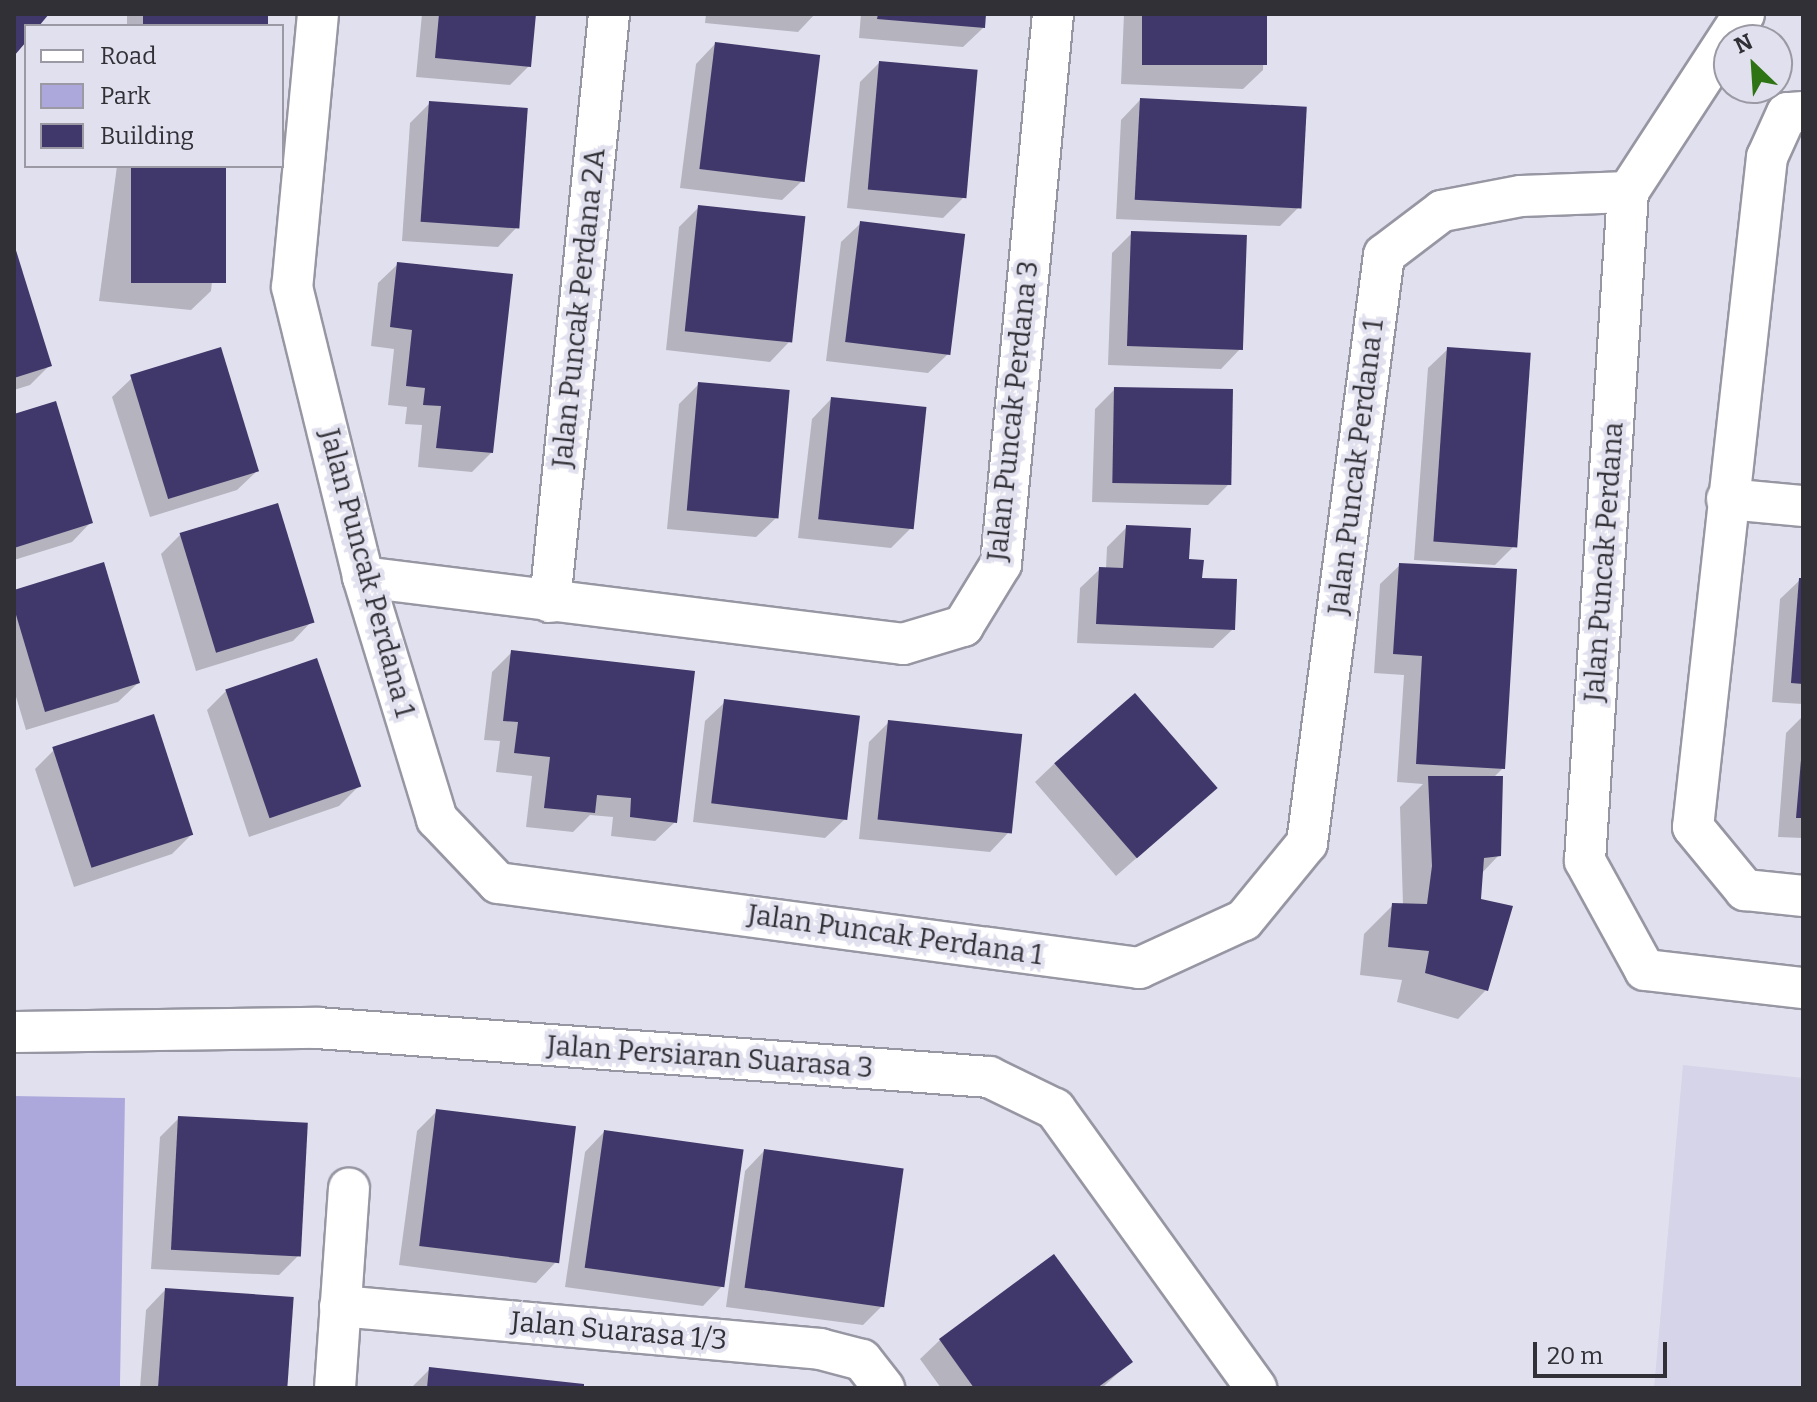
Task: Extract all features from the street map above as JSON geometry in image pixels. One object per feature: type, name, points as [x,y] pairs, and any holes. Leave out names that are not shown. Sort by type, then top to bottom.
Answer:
[{"type":"street","name":"Jalan Puncak Perdana 1","points":[[318,14],[292,287],[363,577],[437,819],[498,883],[1139,968],[1244,920],[1307,843],[1384,255],[1442,211],[1521,196],[1628,192]]},
{"type":"street","name":"Jalan Puncak Perdana 2A","points":[[550,602],[609,14]]},
{"type":"street","name":"Jalan Puncak Perdana 3","points":[[363,577],[903,644],[963,626],[1001,564],[1053,14]]},
{"type":"street","name":"Jalan Puncak Perdana","points":[[1744,14],[1628,192],[1585,861],[1645,970],[1803,988]]},
{"type":"street","points":[[1795,113],[1767,157],[1693,827],[1745,890],[1803,896]]},
{"type":"street","points":[[1727,499],[1803,506]]},
{"type":"street","name":"Jalan Persiaran Suarasa 3","points":[[14,1032],[317,1028],[989,1077],[1055,1109],[1256,1388]]},
{"type":"street","points":[[335,1388],[349,1188]]},
{"type":"street","name":"Jalan Suarasa 1/3","points":[[340,1306],[820,1349],[862,1360],[884,1388]]},
{"type":"shaded area","points":[[1683,1065],[1803,1078],[1803,1388],[1654,1388]]},
{"type":"green space","points":[[14,1096],[125,1098],[120,1388],[14,1388]]},
{"type":"building","points":[[14,14],[49,14],[41,24],[24,24],[24,44],[14,56]]},
{"type":"building","points":[[143,14],[268,14],[268,24],[143,24]]},
{"type":"building","points":[[439,14],[536,14],[531,67],[435,58]]},
{"type":"building","points":[[878,14],[986,14],[985,28],[877,19]]},
{"type":"building","points":[[1142,14],[1267,14],[1267,65],[1142,65]]},
{"type":"building","points":[[715,42],[820,55],[805,182],[699,169]]},
{"type":"building","points":[[879,61],[978,70],[966,198],[868,190]]},
{"type":"building","points":[[1140,98],[1307,107],[1301,209],[1135,200]]},
{"type":"building","points":[[429,101],[528,108],[519,229],[421,222]]},
{"type":"building","points":[[131,168],[226,168],[226,283],[131,283]]},
{"type":"building","points":[[698,205],[805,216],[792,343],[685,331]]},
{"type":"building","points":[[860,221],[965,234],[950,355],[845,342]]},
{"type":"building","points":[[1131,231],[1247,235],[1243,350],[1127,346]]},
{"type":"building","points":[[14,244],[52,366],[14,378]]},
{"type":"building","points":[[397,262],[513,274],[493,453],[436,448],[441,406],[423,405],[425,388],[406,386],[412,330],[390,327]]},
{"type":"building","points":[[221,347],[259,471],[168,499],[130,375]]},
{"type":"building","points":[[1447,347],[1531,353],[1517,547],[1433,542]]},
{"type":"building","points":[[698,382],[790,390],[778,519],[687,511]]},
{"type":"building","points":[[1114,387],[1233,389],[1231,485],[1112,483]]},
{"type":"building","points":[[831,397],[926,407],[914,529],[818,519]]},
{"type":"building","points":[[56,401],[93,523],[14,548],[14,414]]},
{"type":"building","points":[[278,503],[315,623],[216,653],[180,533]]},
{"type":"building","points":[[1126,525],[1191,528],[1189,559],[1204,560],[1202,578],[1237,579],[1235,630],[1096,624],[1099,567],[1123,568]]},
{"type":"building","points":[[104,562],[140,683],[45,712],[14,608],[14,590]]},
{"type":"building","points":[[1399,563],[1517,569],[1505,769],[1416,764],[1422,656],[1393,654]]},
{"type":"building","points":[[1799,578],[1803,578],[1803,684],[1791,683]]},
{"type":"building","points":[[511,650],[695,671],[677,823],[630,817],[631,798],[597,795],[595,813],[544,808],[550,757],[514,753],[518,722],[503,721]]},
{"type":"building","points":[[317,658],[361,787],[270,818],[225,690]]},
{"type":"building","points":[[1135,693],[1218,788],[1137,858],[1054,763]]},
{"type":"building","points":[[724,699],[860,716],[847,820],[711,803]]},
{"type":"building","points":[[154,714],[193,835],[91,868],[52,747]]},
{"type":"building","points":[[888,720],[1022,734],[1012,834],[878,819]]},
{"type":"building","points":[[1801,760],[1803,818],[1796,818]]},
{"type":"building","points":[[1428,776],[1503,776],[1501,856],[1484,858],[1481,899],[1513,906],[1488,991],[1425,973],[1429,951],[1388,947],[1392,903],[1427,904],[1432,866]]},
{"type":"building","points":[[436,1109],[576,1126],[559,1263],[419,1246]]},
{"type":"building","points":[[178,1116],[308,1123],[301,1257],[171,1250]]},
{"type":"building","points":[[604,1130],[744,1150],[724,1287],[585,1268]]},
{"type":"building","points":[[764,1149],[904,1169],[884,1307],[745,1288]]},
{"type":"building","points":[[1054,1254],[1133,1362],[1097,1388],[974,1388],[939,1339]]},
{"type":"building","points":[[165,1288],[294,1297],[287,1388],[158,1388]]},
{"type":"building","points":[[429,1367],[584,1384],[584,1388],[427,1388]]}]
